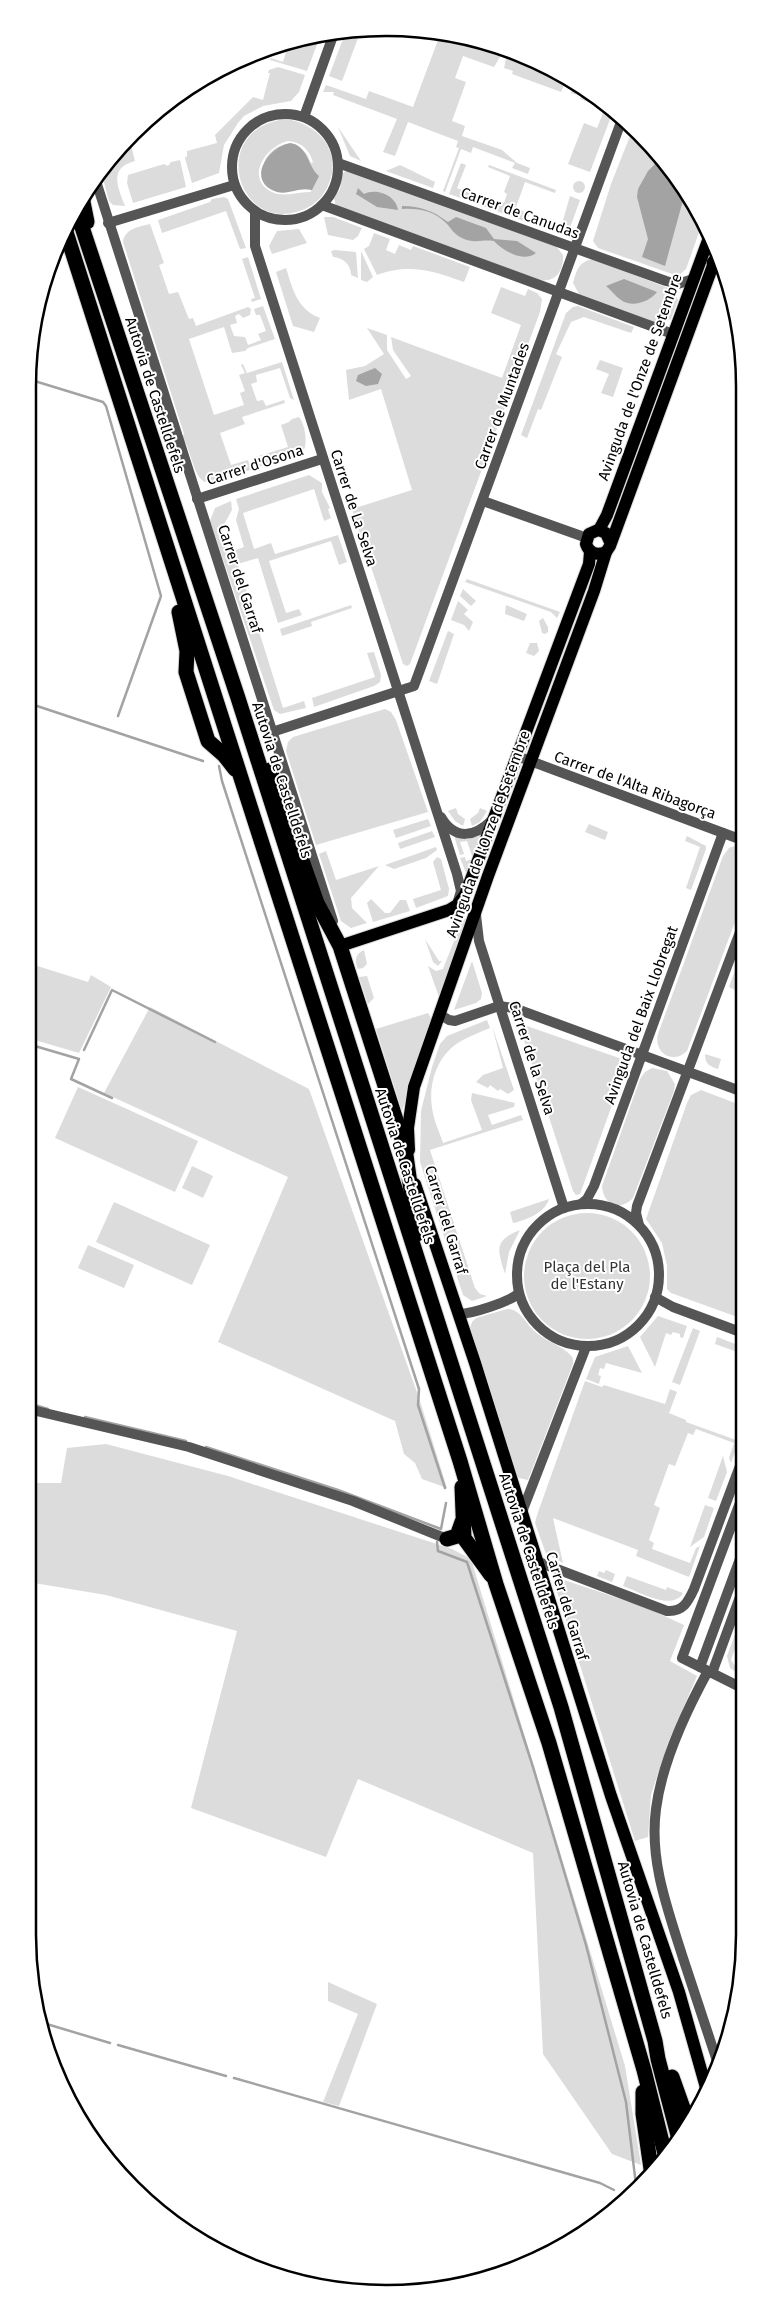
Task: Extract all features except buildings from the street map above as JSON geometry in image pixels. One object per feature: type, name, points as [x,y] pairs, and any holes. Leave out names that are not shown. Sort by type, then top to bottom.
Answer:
[{"type":"highway","points":[[84,209],[96,273]]},
{"type":"highway","name":"Autovia de Castelldefels","points":[[79,218],[238,698],[429,1300],[561,1707],[655,2041],[658,2059],[677,2129]]},
{"type":"highway","points":[[68,239],[159,522],[187,651],[186,672],[190,685],[208,741],[228,760],[242,780],[460,1461],[496,1584],[541,1716],[644,2070],[663,2147]]},
{"type":"highway","points":[[238,698],[264,752],[317,903],[340,946],[405,1148],[412,1208],[429,1300]]},
{"type":"highway","points":[[405,1148],[408,1128]]},
{"type":"highway","points":[[460,1461],[462,1534],[496,1584]]},
{"type":"highway","points":[[448,1539],[456,1536],[463,1516]]},
{"type":"highway","points":[[448,1539],[463,1545],[473,1552]]},
{"type":"highway","points":[[655,2041],[672,2076],[686,2115]]},
{"type":"highway","points":[[644,2070],[643,2114],[650,2164]]},
{"type":"main road","name":"Avinguda de l'Onze de Setembre","points":[[599,530],[607,516],[672,334],[706,245]]},
{"type":"main road","name":"Avinguda de l'Onze de Setembre","points":[[408,1128],[414,1088],[439,1014],[594,591],[608,547],[714,265]]},
{"type":"main road","points":[[672,334],[690,328]]},
{"type":"main road","points":[[599,530],[606,533],[608,547],[598,554],[590,552],[587,546],[587,538],[591,532],[599,530]]},
{"type":"main road","name":"Avinguda de l'Onze de Setembre","points":[[460,902],[470,885],[495,818],[588,566],[590,552]]},
{"type":"main road","points":[[340,946],[416,922],[460,902]]},
{"type":"main road","name":"Carrer del Garraf","points":[[408,1128],[415,1184],[459,1314],[611,1796],[679,1992],[704,2081]]},
{"type":"main road","points":[[701,2071],[706,2075]]},
{"type":"street","points":[[304,117],[331,41]]},
{"type":"street","points":[[289,113],[304,117],[317,124],[328,135],[335,148],[338,163],[337,178],[331,193],[322,205],[310,214],[297,219],[268,218],[255,212],[234,185],[231,170],[232,155],[238,141],[247,128],[260,120],[274,114],[289,113]]},
{"type":"street","name":"Carrer de Muntades","points":[[399,691],[414,686],[620,126]]},
{"type":"street","name":"Carrer de Canudas","points":[[338,163],[672,283],[678,284],[693,280]]},
{"type":"street","points":[[108,223],[234,185]]},
{"type":"street","name":"Carrer del Garraf","points":[[98,188],[340,946]]},
{"type":"street","points":[[322,205],[672,334]]},
{"type":"street","name":"Carrer de La Selva","points":[[255,212],[255,246],[322,459],[399,691],[460,887],[460,902]]},
{"type":"street","name":"Carrer d'Osona","points":[[197,499],[322,459]]},
{"type":"street","points":[[483,500],[587,538]]},
{"type":"street","points":[[272,732],[399,691]]},
{"type":"street","name":"Carrer de l'Alta Ribagorça","points":[[518,756],[736,838]]},
{"type":"street","name":"Carrer de La Selva","points":[[436,811],[448,826],[465,834],[479,832],[495,818]]},
{"type":"street","name":"Avinguda del Baix Llobregat","points":[[581,1204],[587,1199],[594,1186],[723,833]]},
{"type":"street","name":"Carrer de la Selva","points":[[476,915],[479,941],[564,1208]]},
{"type":"street","points":[[640,1226],[624,1214],[609,1207],[581,1204],[564,1208],[544,1220],[528,1237],[519,1256],[516,1272],[518,1294],[531,1319],[548,1335],[559,1341],[586,1347],[611,1343],[630,1332],[646,1316],[655,1297],[659,1273],[655,1252],[640,1226],[636,1213],[637,1206],[736,940]]},
{"type":"street","points":[[431,1039],[444,1026],[455,1021],[499,1006],[514,1008],[736,1089]]},
{"type":"street","points":[[439,1014],[455,1021]]},
{"type":"street","points":[[459,1314],[469,1313],[511,1299],[518,1294]]},
{"type":"street","points":[[655,1297],[668,1305],[736,1330]]},
{"type":"street","points":[[522,1512],[586,1347]]},
{"type":"street","points":[[36,1411],[189,1447],[353,1501],[448,1539]]},
{"type":"street","points":[[536,1561],[673,1611],[685,1606],[694,1589],[736,1476]]},
{"type":"street","points":[[736,1513],[682,1658],[736,1685]]},
{"type":"street","points":[[707,1670],[736,1574]]},
{"type":"street","points":[[715,2053],[662,1895],[655,1846],[656,1809],[664,1775],[684,1721],[736,1604]]},
{"type":"green space","points":[[358,37],[342,81],[329,76],[343,39]]},
{"type":"green space","points":[[438,40],[477,48],[501,56],[494,67],[463,56],[455,78],[466,82],[452,121],[465,126],[462,136],[502,150],[517,163],[530,168],[528,174],[512,168],[515,163],[473,147],[471,153],[461,149],[445,192],[443,191],[459,148],[456,147],[458,141],[408,122],[395,156],[383,152],[397,119],[333,95],[334,92],[323,92],[326,85],[366,99],[369,91],[413,107]]},
{"type":"green space","points":[[318,43],[307,71],[270,60],[271,58],[283,62],[286,52]]},
{"type":"green space","points":[[506,58],[541,72],[564,85],[561,92],[512,74],[513,71],[504,68]]},
{"type":"green space","points":[[278,67],[305,75],[299,92],[291,101],[263,106],[244,116],[224,145],[219,173],[192,183],[185,158],[187,151],[217,143],[215,135],[253,97],[263,100],[270,73],[268,73],[269,70]]},
{"type":"green space","points":[[572,90],[580,95],[590,102],[580,99],[581,96],[571,93]]},
{"type":"green space","points":[[603,112],[611,118],[590,172],[568,164],[584,123],[597,128]]},
{"type":"green space","points":[[285,119],[298,122],[320,135],[327,145],[333,167],[330,180],[319,200],[296,212],[275,213],[259,206],[246,193],[240,176],[239,158],[246,141],[261,127]],"holes":[[[288,141],[304,147],[313,162],[311,163],[307,154],[295,144],[281,146],[270,153],[266,159],[263,166],[263,180],[269,187],[281,192],[297,189],[311,190],[311,192],[277,194],[264,186],[260,179],[261,163],[266,156],[272,149]]]},
{"type":"green space","points":[[338,127],[361,161],[350,156]]},
{"type":"green space","points":[[630,136],[649,155],[663,173],[677,192],[700,230],[686,269],[678,276],[598,248],[593,241],[611,184]]},
{"type":"green space","points":[[131,147],[135,161],[121,168],[117,179],[125,206],[113,205],[109,201],[104,180]]},
{"type":"green space","points":[[180,160],[186,187],[133,203],[127,183],[128,175],[164,164],[168,166],[171,162]]},
{"type":"green space","points":[[461,163],[466,165],[457,188],[482,198],[479,204],[449,194]]},
{"type":"green space","points":[[400,165],[435,182],[433,188],[386,171]]},
{"type":"green space","points":[[489,165],[556,190],[555,193],[525,182],[516,207],[529,215],[526,222],[483,206],[486,199],[504,203],[507,194],[504,192],[510,176],[488,167]]},
{"type":"green space","points":[[347,170],[556,246],[563,255],[562,266],[554,277],[539,280],[336,206],[334,198],[340,189],[342,174]]},
{"type":"green space","points":[[577,181],[581,181],[585,187],[581,193],[577,193],[573,189],[573,185]]},
{"type":"green space","points":[[570,196],[580,200],[571,225],[566,232],[558,233],[531,224],[534,217],[561,227]]},
{"type":"green space","points":[[224,197],[228,199],[246,248],[240,249],[226,211],[162,233],[158,220],[210,202],[212,199]]},
{"type":"green space","points":[[324,217],[333,217],[362,228],[358,236],[353,240],[328,235]]},
{"type":"green space","points":[[150,224],[164,263],[159,265],[169,294],[178,292],[189,319],[193,318],[196,326],[248,307],[251,309],[250,315],[243,318],[239,314],[235,316],[237,323],[230,325],[234,336],[245,337],[248,345],[261,340],[258,334],[266,331],[260,315],[256,315],[254,309],[263,306],[275,339],[248,348],[245,351],[232,353],[224,327],[189,339],[214,415],[244,405],[240,393],[245,391],[239,375],[245,373],[241,365],[243,364],[247,373],[282,362],[294,400],[290,398],[280,368],[256,375],[257,382],[251,384],[257,401],[263,400],[266,406],[284,400],[285,403],[242,417],[245,424],[220,433],[231,465],[248,460],[251,470],[223,479],[205,482],[198,474],[182,437],[184,434],[123,242],[124,237],[130,231]]},
{"type":"green space","points":[[299,229],[307,243],[272,254],[269,246],[277,231]]},
{"type":"green space","points":[[374,233],[390,239],[386,250],[395,254],[399,245],[411,250],[413,246],[470,267],[464,282],[432,272],[411,269],[400,269],[377,275],[364,249],[369,246]]},
{"type":"green space","points":[[331,251],[356,252],[358,278],[351,275],[350,268],[346,262],[333,257]]},
{"type":"green space","points":[[361,251],[373,277],[367,282],[361,280]]},
{"type":"green space","points":[[248,257],[261,299],[252,302],[251,299],[255,298],[242,259]]},
{"type":"green space","points":[[593,259],[673,290],[678,300],[671,319],[660,324],[579,294],[573,283],[577,270],[581,264]]},
{"type":"green space","points":[[286,268],[301,304],[312,314],[320,318],[314,332],[293,326],[276,272]]},
{"type":"green space","points":[[501,287],[525,296],[528,289],[537,293],[542,299],[540,312],[410,664],[407,666],[403,664],[352,509],[412,490],[381,389],[349,400],[346,370],[365,366],[384,354],[367,328],[387,335],[387,350],[406,379],[411,376],[393,350],[391,337],[502,378],[521,325],[491,313]]},
{"type":"green space","points":[[578,306],[634,327],[631,333],[584,317],[571,322],[556,354],[562,357],[541,410],[538,409],[527,438],[521,435],[566,313],[573,307]]},
{"type":"green space","points":[[600,360],[623,368],[613,397],[601,393],[609,374],[596,369]]},
{"type":"green space","points":[[299,417],[305,435],[305,445],[302,453],[258,467],[255,457],[288,447],[281,425]]},
{"type":"green space","points":[[309,475],[322,483],[322,492],[330,508],[328,509],[331,518],[324,521],[314,489],[243,513],[254,549],[271,543],[275,554],[338,535],[347,562],[339,565],[331,541],[269,561],[286,613],[299,609],[302,615],[278,623],[258,558],[238,564],[283,708],[304,701],[306,708],[280,714],[274,710],[210,521],[215,508],[231,501],[232,510],[221,530],[228,553],[244,547],[236,520],[239,509],[236,499]]},
{"type":"green space","points":[[467,579],[560,612],[557,618],[551,612],[465,582]]},
{"type":"green space","points":[[463,589],[476,601],[471,606],[460,596]]},
{"type":"green space","points":[[458,601],[468,610],[464,614],[473,622],[469,631],[464,625],[451,620]]},
{"type":"green space","points":[[351,605],[352,608],[311,622],[312,626],[282,636],[280,629]]},
{"type":"green space","points":[[506,605],[527,614],[524,621],[505,614]]},
{"type":"green space","points":[[543,618],[548,627],[548,632],[545,634],[542,633],[539,621]]},
{"type":"green space","points":[[448,631],[454,634],[437,684],[429,681]]},
{"type":"green space","points":[[530,643],[537,643],[539,651],[534,656],[526,653]]},
{"type":"green space","points":[[374,652],[381,675],[380,682],[374,686],[314,707],[312,698],[375,677],[367,653]]},
{"type":"green space","points":[[385,709],[391,712],[396,720],[428,812],[316,845],[286,751],[288,742],[293,737]]},
{"type":"green space","points":[[456,808],[458,814],[465,819],[463,826],[455,821],[448,811]]},
{"type":"green space","points":[[480,808],[487,811],[480,822],[472,826],[470,819],[478,813]]},
{"type":"green space","points":[[428,819],[431,826],[396,838],[393,830]]},
{"type":"green space","points":[[589,824],[608,832],[605,840],[585,832]]},
{"type":"green space","points":[[432,831],[435,837],[400,849],[398,843]]},
{"type":"green space","points":[[454,836],[466,839],[480,836],[481,838],[467,875],[460,858],[465,857],[466,861],[473,859],[467,841],[460,842],[464,854],[460,855]]},
{"type":"green space","points":[[687,836],[706,846],[691,890],[686,888],[700,847],[685,841]]},
{"type":"green space","points":[[736,846],[736,919],[687,1051],[682,1055],[670,1057],[665,1055],[658,1047],[658,1034],[723,856],[729,848]]},
{"type":"green space","points":[[436,847],[437,850],[426,858],[394,869],[385,865]]},
{"type":"green space","points":[[326,851],[336,880],[379,866],[351,898],[352,908],[367,923],[351,928],[341,921],[319,854]]},
{"type":"green space","points":[[437,857],[441,859],[449,889],[448,896],[416,908],[413,899],[441,890],[433,862]]},
{"type":"green space","points":[[371,899],[385,913],[390,913],[400,900],[406,900],[410,911],[373,922],[367,903]]},
{"type":"green space","points":[[470,917],[440,1000],[428,966],[436,971],[443,969],[458,931],[452,929],[453,923]]},
{"type":"green space","points":[[425,939],[439,961],[442,961],[438,966],[433,962]]},
{"type":"green space","points":[[364,950],[367,964],[363,968],[358,969],[356,958]]},
{"type":"green space","points":[[472,961],[482,993],[481,999],[476,1003],[454,1010]]},
{"type":"green space","points":[[36,966],[88,982],[91,975],[111,987],[79,1053],[36,1040]]},
{"type":"green space","points":[[736,967],[736,990],[729,987]]},
{"type":"green space","points":[[367,976],[374,998],[368,1004],[359,977]]},
{"type":"green space","points":[[150,1007],[309,1089],[419,1398],[447,1488],[422,1479],[415,1463],[404,1454],[395,1421],[218,1342],[288,1177],[104,1093]]},
{"type":"green space","points":[[428,1013],[433,1022],[402,1111],[376,1029]]},
{"type":"green space","points":[[487,1020],[490,1028],[461,1041],[445,1054],[435,1072],[431,1093],[434,1117],[443,1143],[482,1130],[471,1100],[472,1093],[515,1103],[514,1107],[488,1115],[492,1125],[521,1115],[523,1120],[430,1150],[475,1288],[480,1294],[487,1296],[472,1301],[463,1295],[420,1162],[421,1111],[440,1044],[447,1036]]},
{"type":"green space","points":[[524,1025],[619,1058],[625,1069],[580,1194],[576,1195],[573,1191],[521,1031]]},
{"type":"green space","points":[[492,1026],[514,1090],[508,1094],[500,1089],[498,1091],[490,1085],[488,1088],[476,1082],[483,1075],[503,1068]]},
{"type":"green space","points":[[705,1054],[721,1059],[718,1069],[708,1064]]},
{"type":"green space","points":[[652,1068],[667,1071],[675,1084],[674,1091],[633,1198],[623,1205],[613,1204],[605,1198],[602,1186],[640,1079],[645,1072]]},
{"type":"green space","points":[[78,1087],[198,1141],[175,1192],[55,1138]]},
{"type":"green space","points":[[701,1090],[736,1103],[736,1316],[671,1293],[667,1289],[667,1266],[662,1243],[646,1219],[691,1095]]},
{"type":"green space","points":[[192,1166],[213,1176],[203,1198],[182,1188]]},
{"type":"green space","points":[[549,1199],[544,1208],[539,1212],[529,1218],[513,1223],[510,1212]]},
{"type":"green space","points":[[114,1202],[210,1245],[192,1285],[96,1242]]},
{"type":"green space","name":"Plaça del Pla de l'Estany","points":[[587,1213],[611,1218],[631,1232],[645,1252],[650,1276],[645,1300],[631,1320],[611,1334],[587,1339],[563,1334],[543,1320],[529,1300],[524,1276],[529,1252],[543,1232],[563,1218]]},
{"type":"green space","points":[[520,1230],[509,1252],[505,1274],[500,1258],[500,1246],[506,1238]]},
{"type":"green space","points":[[88,1245],[134,1265],[124,1288],[78,1268]]},
{"type":"green space","points":[[507,1309],[515,1311],[534,1331],[573,1358],[573,1364],[528,1480],[519,1478],[514,1471],[469,1331],[472,1322],[476,1318]]},
{"type":"green space","points":[[658,1316],[687,1326],[683,1338],[680,1337],[680,1334],[673,1332],[671,1335],[666,1333],[655,1367],[640,1337]]},
{"type":"green space","points":[[693,1328],[700,1331],[680,1385],[672,1382]]},
{"type":"green space","points":[[717,1337],[736,1344],[736,1352],[715,1344]]},
{"type":"green space","points":[[628,1346],[642,1373],[606,1363],[604,1369],[600,1368],[598,1375],[601,1376],[599,1384],[586,1379],[595,1357]]},
{"type":"green space","points":[[585,1381],[665,1404],[670,1389],[677,1392],[669,1413],[686,1420],[686,1422],[736,1440],[736,1449],[731,1463],[729,1458],[734,1443],[696,1429],[693,1435],[688,1433],[675,1466],[669,1464],[654,1505],[660,1508],[649,1540],[654,1543],[652,1549],[690,1563],[696,1548],[700,1546],[689,1577],[636,1556],[638,1550],[553,1518],[563,1563],[546,1554],[535,1523]]},
{"type":"green space","points":[[106,1444],[228,1476],[452,1549],[471,1559],[625,2066],[641,2165],[612,2154],[543,2054],[533,1853],[358,1779],[326,1857],[191,1808],[237,1631],[106,1595],[36,1583],[36,1483],[61,1483],[67,1448]]},
{"type":"green space","points":[[723,1456],[727,1472],[716,1501],[708,1498]]},
{"type":"green space","points":[[705,1505],[714,1508],[704,1537],[690,1547]]},
{"type":"green space","points":[[606,1570],[615,1574],[612,1582],[597,1576],[599,1571],[604,1573]]},
{"type":"green space","points":[[627,1576],[666,1590],[667,1587],[683,1593],[671,1601],[654,1598],[623,1586]]},
{"type":"green space","points":[[564,1580],[645,1607],[684,1625],[670,1661],[697,1676],[668,1743],[651,1795],[648,1837],[635,1841],[554,1582]]},
{"type":"green space","points":[[736,1632],[736,1646],[731,1660],[736,1667],[736,1672],[730,1668],[727,1656]]},
{"type":"green space","points":[[328,1982],[377,2004],[339,2106],[323,2102],[358,2014],[328,2001]]},
{"type":"shaded area","points":[[290,143],[301,148],[319,176],[312,190],[303,189],[281,193],[268,187],[263,181],[261,173],[267,158],[273,151]]},
{"type":"shaded area","points":[[656,163],[683,201],[665,266],[642,257],[648,239],[637,197],[638,189],[648,171]]},
{"type":"shaded area","points":[[358,188],[364,194],[380,192],[385,194],[394,200],[398,210],[377,207],[356,194]]},
{"type":"shaded area","points":[[402,206],[426,210],[448,222],[456,217],[486,228],[494,239],[517,241],[536,253],[526,257],[520,256],[508,252],[494,241],[465,239],[431,213],[414,209],[402,209]]},
{"type":"shaded area","points":[[624,279],[657,292],[650,299],[630,304],[619,298],[606,286]]},
{"type":"shaded area","points":[[375,368],[382,374],[378,384],[366,386],[356,381],[358,375]]},
{"type":"waterway","points":[[36,382],[103,402],[106,406],[161,596],[118,716]]},
{"type":"waterway","points":[[36,706],[203,761]]},
{"type":"waterway","points":[[219,766],[222,781],[419,1389],[418,1405],[445,1488]]},
{"type":"waterway","points":[[84,1050],[112,990],[215,1042]]},
{"type":"waterway","points":[[36,1046],[79,1059],[71,1079],[112,1098]]},
{"type":"waterway","points":[[36,1405],[48,1409]]},
{"type":"waterway","points":[[85,1417],[186,1441]]},
{"type":"waterway","points":[[206,1447],[338,1490],[441,1529],[446,1503]]},
{"type":"waterway","points":[[437,1542],[438,1551],[467,1562],[533,1767],[586,1945],[626,2102],[635,2180]]},
{"type":"waterway","points":[[48,2024],[110,2043]]},
{"type":"waterway","points":[[118,2045],[226,2076]]},
{"type":"waterway","points":[[234,2078],[600,2183],[614,2190]]}]
